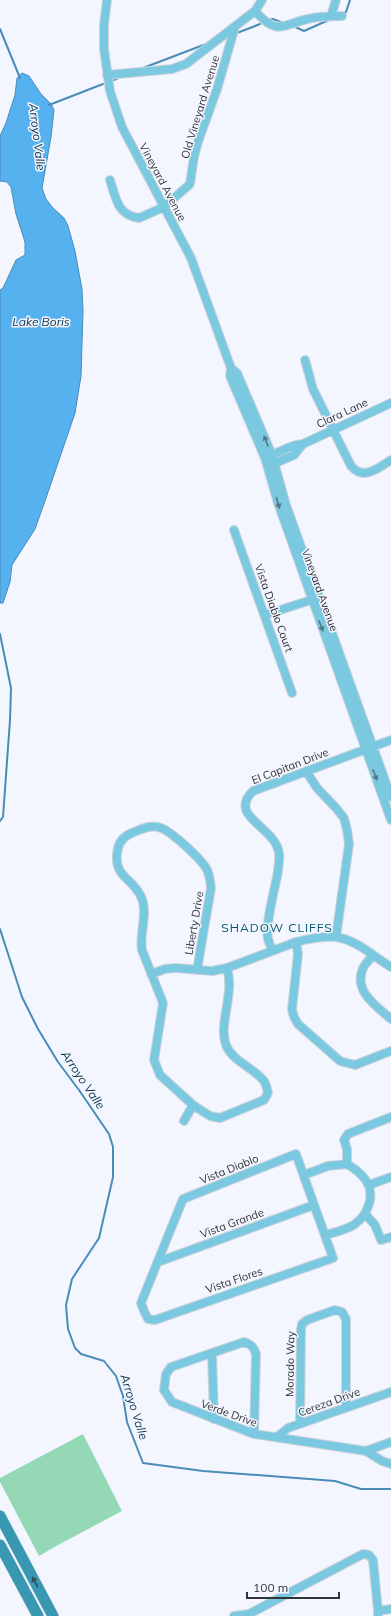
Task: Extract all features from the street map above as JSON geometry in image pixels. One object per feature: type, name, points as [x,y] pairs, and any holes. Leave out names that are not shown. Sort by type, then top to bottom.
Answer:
[{"type":"main road","points":[[0,1516],[53,1616]]},
{"type":"main road","points":[[0,1545],[38,1616]]},
{"type":"street","name":"Vineyard Avenue","points":[[107,0],[104,25],[104,49],[107,75],[110,91],[122,127],[191,258],[231,368],[230,376],[271,465],[278,503],[315,598],[369,748],[391,820]]},
{"type":"street","points":[[107,75],[172,69],[186,64],[255,11],[262,0]]},
{"type":"street","points":[[331,16],[336,0]]},
{"type":"street","points":[[255,11],[268,24],[277,28],[283,28],[307,19],[342,16]]},
{"type":"street","name":"Old Vineyard Avenue","points":[[110,180],[120,208],[125,214],[139,218],[164,207],[190,184],[198,142],[218,89],[236,26]]},
{"type":"street","points":[[305,360],[313,389],[351,466],[355,471],[360,473],[368,473],[391,460]]},
{"type":"street","name":"Vineyard Avenue","points":[[231,368],[237,373],[272,456]]},
{"type":"street","name":"Clara Lane","points":[[271,465],[294,455],[303,444],[391,403]]},
{"type":"street","name":"Clara Lane","points":[[272,456],[297,444],[303,444]]},
{"type":"street","points":[[271,465],[272,456]]},
{"type":"street","name":"Vista Diablo Court","points":[[234,530],[292,694]]},
{"type":"street","points":[[265,615],[315,598]]},
{"type":"street","name":"El Capitan Drive","points":[[272,950],[268,937],[279,854],[276,843],[271,836],[246,813],[245,804],[248,797],[253,791],[391,740]]},
{"type":"street","name":"Vineyard Avenue","points":[[369,748],[391,797]]},
{"type":"street","points":[[306,771],[317,788],[344,818],[347,830],[349,844],[336,937]]},
{"type":"street","name":"Liberty Drive","points":[[151,974],[145,961],[141,942],[144,916],[143,901],[138,890],[120,874],[117,867],[120,840],[127,834],[151,826],[160,827],[199,858],[206,868],[210,878],[211,888],[197,970]]},
{"type":"street","points":[[228,968],[230,975],[230,993],[224,1034],[226,1045],[232,1054],[265,1082],[268,1092],[264,1100],[220,1118],[210,1116],[194,1105],[160,1075],[154,1060],[163,1003],[151,974],[165,969],[176,968],[212,971],[228,968],[296,942],[307,939],[336,937],[355,944],[391,967]]},
{"type":"street","points":[[296,942],[298,954],[292,1009],[298,1024],[340,1061],[346,1063],[355,1065],[391,1051]]},
{"type":"street","points":[[373,955],[363,968],[360,980],[363,991],[370,1001],[391,1019]]},
{"type":"street","points":[[184,1121],[194,1105]]},
{"type":"street","points":[[347,1164],[347,1149],[344,1140],[348,1134],[391,1117]]},
{"type":"street","name":"Vista Diablo","points":[[158,1262],[183,1199],[296,1154],[314,1205]]},
{"type":"street","points":[[304,1175],[328,1166],[347,1164],[362,1174],[369,1184],[371,1197],[366,1215],[354,1225],[325,1236]]},
{"type":"street","points":[[369,1184],[391,1177]]},
{"type":"street","name":"Vista Flores","points":[[158,1262],[141,1303],[148,1318],[155,1320],[333,1258],[314,1205]]},
{"type":"street","name":"Vista Grande","points":[[158,1262],[314,1205]]},
{"type":"street","points":[[366,1215],[375,1224],[381,1240],[391,1237]]},
{"type":"street","name":"Morado Way","points":[[300,1424],[302,1324],[307,1320],[335,1310],[342,1312],[346,1320],[346,1408]]},
{"type":"street","name":"Verde Drive","points":[[254,1434],[256,1354],[254,1348],[249,1343],[244,1342],[171,1367],[166,1374],[164,1390],[172,1402],[254,1434],[366,1451],[391,1464]]},
{"type":"street","points":[[212,1353],[214,1419]]},
{"type":"street","name":"Cereza Drive","points":[[277,1437],[288,1428],[391,1392]]},
{"type":"street","points":[[366,1451],[391,1442]]},
{"type":"street","points":[[234,1616],[249,1614],[363,1554],[369,1555],[374,1560],[378,1614],[391,1609]]},
{"type":"green space","points":[[83,1434],[122,1511],[39,1556],[0,1482],[0,1478]]},
{"type":"water","name":"Lake Boris","points":[[22,73],[29,76],[54,110],[42,188],[46,199],[64,218],[68,226],[75,251],[82,289],[83,311],[81,376],[75,413],[45,501],[35,529],[12,565],[10,582],[3,603],[0,603],[0,290],[3,288],[16,260],[25,255],[25,242],[16,214],[11,187],[7,182],[0,181],[0,136],[15,95],[17,78]]},
{"type":"waterway","points":[[342,14],[346,12],[350,0]]},
{"type":"waterway","points":[[270,20],[273,19],[283,23]]},
{"type":"waterway","points":[[293,26],[304,31],[331,19]]},
{"type":"waterway","points":[[237,33],[260,24]]},
{"type":"waterway","name":"Arroyo Valle","points":[[0,29],[20,78]]},
{"type":"waterway","points":[[143,68],[206,44]]},
{"type":"waterway","points":[[114,80],[120,77]]},
{"type":"waterway","points":[[49,105],[103,84]]},
{"type":"waterway","name":"Arroyo Valle","points":[[0,634],[11,688],[3,817],[0,821]]},
{"type":"waterway","name":"Arroyo Valle","points":[[0,929],[22,997],[38,1029],[58,1062],[109,1134],[113,1147],[113,1177],[99,1238],[72,1279],[66,1305],[68,1329],[75,1348],[81,1354],[104,1361],[116,1376],[123,1396],[127,1422],[143,1463],[203,1471],[335,1481],[361,1489],[391,1489]]},
{"type":"district","name":"SHADOW CLIFFS","points":[[277,928]]}]
